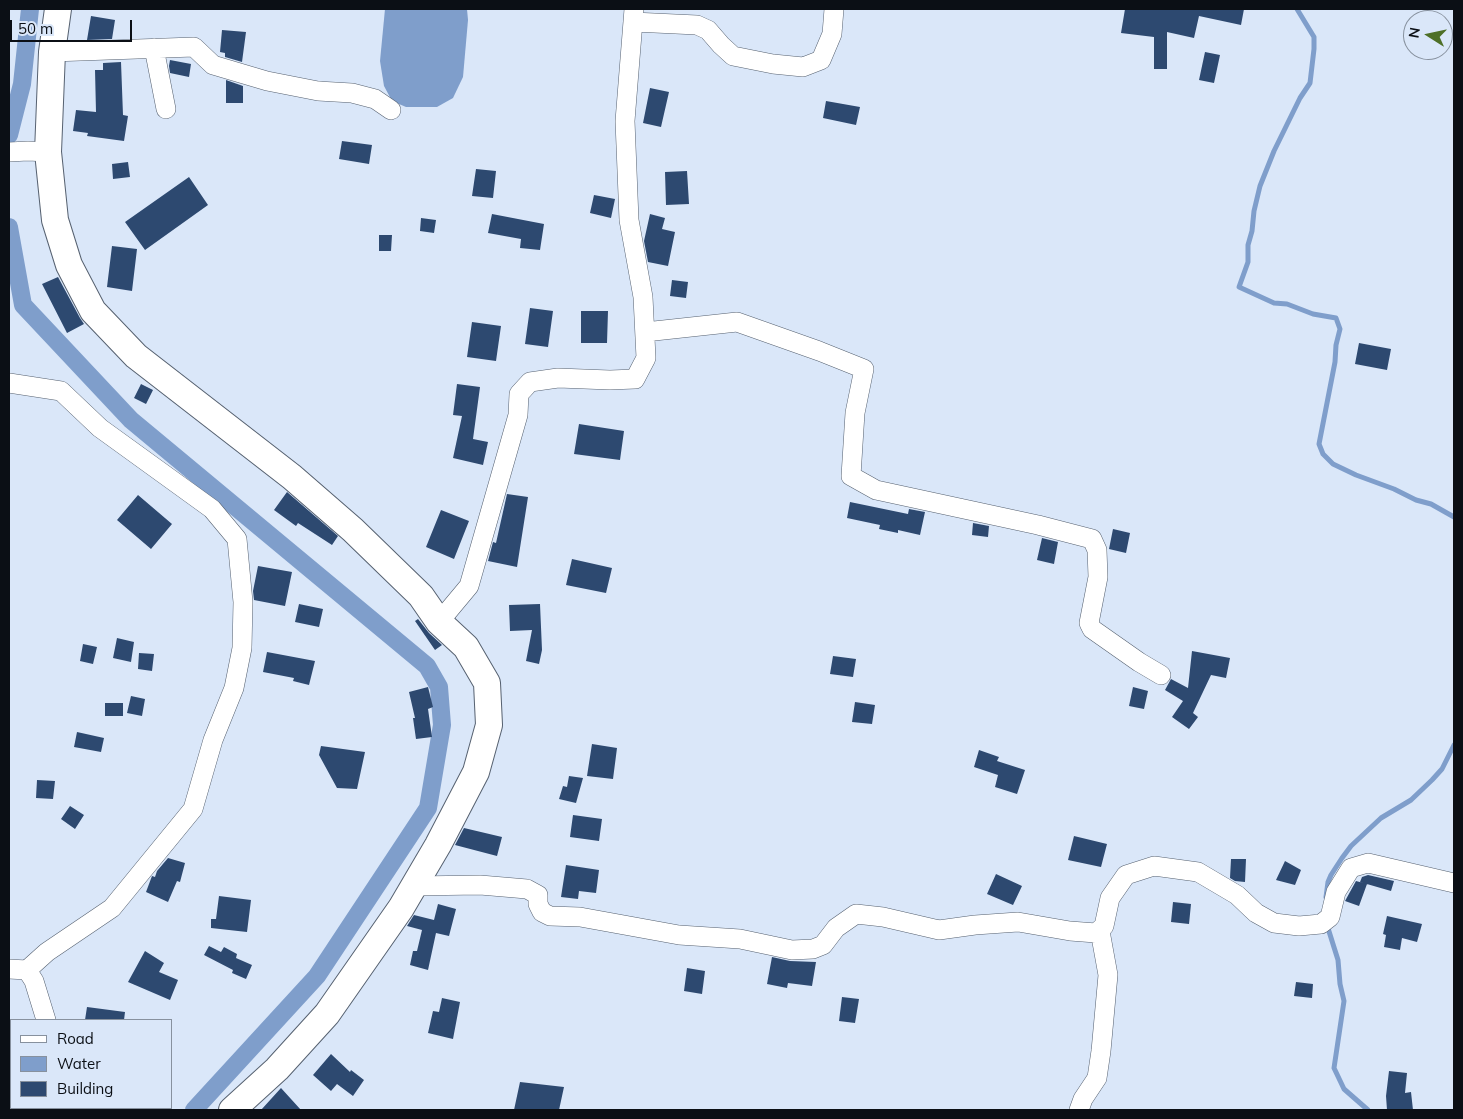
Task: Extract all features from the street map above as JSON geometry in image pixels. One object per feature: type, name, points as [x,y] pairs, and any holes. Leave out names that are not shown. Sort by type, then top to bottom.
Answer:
[{"type":"main road","points":[[58,9],[38,151],[55,220],[69,265],[94,311],[136,356],[277,466],[353,530],[421,596],[439,622],[466,646],[487,683],[489,725],[476,772],[414,886],[327,1014],[277,1069],[232,1110]]},
{"type":"street","points":[[439,622],[469,586],[518,415],[519,394],[530,382],[558,378],[634,379],[646,358],[643,297],[629,220],[627,184],[625,121],[634,15],[697,25],[708,30],[734,56],[773,64],[803,67],[821,60],[832,34],[834,9]]},
{"type":"street","points":[[52,52],[194,47],[213,65],[267,81],[318,91],[352,93],[375,99],[391,110]]},
{"type":"street","points":[[154,48],[166,109]]},
{"type":"street","points":[[9,152],[38,151]]},
{"type":"street","points":[[645,332],[737,322],[864,369],[855,413],[851,476],[876,490],[1038,525],[1092,539],[1097,550],[1098,578],[1089,623],[1092,629],[1161,675]]},
{"type":"street","points":[[9,383],[61,391],[100,428],[212,508],[236,539],[243,602],[242,648],[234,688],[213,740],[193,809],[112,908],[18,970],[34,981],[46,1019]]},
{"type":"street","points":[[414,886],[480,885],[527,889],[538,895],[538,904],[542,912],[550,916],[580,917],[679,935],[740,939],[792,950],[813,949],[823,945],[836,928],[856,914],[883,917],[939,930],[1018,922],[1096,934],[1104,926],[1110,898],[1126,875],[1154,866],[1198,872],[1237,895],[1256,914],[1274,923],[1299,926],[1325,921],[1336,892],[1350,868],[1368,863],[1454,883]]},
{"type":"street","points":[[1078,1110],[1097,1078],[1101,1052],[1108,975],[1100,930]]},
{"type":"water","points":[[385,9],[467,9],[468,20],[463,77],[453,98],[437,107],[406,107],[392,101],[384,86],[380,61]]},
{"type":"building","points":[[1125,9],[1244,9],[1241,25],[1199,16],[1194,38],[1167,32],[1167,69],[1154,69],[1154,37],[1121,33]]},
{"type":"building","points":[[91,16],[115,20],[112,39],[87,40]]},
{"type":"building","points":[[222,30],[246,32],[242,62],[225,57],[225,53],[220,52]]},
{"type":"building","points":[[1205,52],[1220,55],[1214,83],[1199,80]]},
{"type":"building","points":[[170,60],[191,64],[189,77],[170,73]]},
{"type":"building","points":[[121,62],[123,115],[128,116],[124,141],[87,136],[88,133],[73,131],[76,110],[96,112],[95,70],[103,70],[103,63]]},
{"type":"building","points":[[226,80],[243,86],[243,103],[226,103]]},
{"type":"building","points":[[650,88],[669,92],[661,127],[643,123]]},
{"type":"building","points":[[826,101],[860,107],[856,125],[823,118]]},
{"type":"building","points":[[342,141],[372,145],[369,164],[339,159]]},
{"type":"building","points":[[128,162],[130,177],[113,179],[112,164]]},
{"type":"building","points":[[476,169],[496,171],[493,198],[472,196]]},
{"type":"building","points":[[687,171],[689,204],[666,205],[665,172]]},
{"type":"building","points":[[189,177],[208,205],[145,250],[125,222]]},
{"type":"building","points":[[594,195],[615,199],[611,218],[590,213]]},
{"type":"building","points":[[492,214],[544,224],[540,250],[520,248],[521,239],[488,233]]},
{"type":"building","points":[[650,214],[665,218],[662,229],[675,232],[668,266],[648,262],[644,241]]},
{"type":"building","points":[[421,218],[436,220],[434,233],[420,231]]},
{"type":"building","points":[[379,235],[392,235],[391,251],[379,251]]},
{"type":"building","points":[[112,246],[137,249],[132,291],[107,287]]},
{"type":"building","points":[[58,277],[84,324],[67,333],[42,284]]},
{"type":"building","points":[[672,280],[688,282],[686,298],[670,296]]},
{"type":"building","points":[[530,308],[553,311],[548,347],[525,344]]},
{"type":"building","points":[[581,311],[608,311],[607,343],[581,343]]},
{"type":"building","points":[[472,322],[501,326],[496,361],[467,357]]},
{"type":"building","points":[[1359,343],[1391,349],[1387,370],[1355,364]]},
{"type":"building","points":[[141,384],[153,390],[146,404],[134,398]]},
{"type":"building","points":[[457,384],[480,387],[473,439],[488,442],[483,465],[453,458],[462,416],[453,415]]},
{"type":"building","points":[[579,424],[624,431],[620,460],[574,454]]},
{"type":"building","points":[[287,492],[338,536],[332,545],[298,523],[296,526],[274,510]]},
{"type":"building","points":[[507,494],[528,497],[517,567],[488,561],[493,542],[496,543]]},
{"type":"building","points":[[138,495],[172,524],[151,549],[117,520]]},
{"type":"building","points":[[850,502],[908,514],[909,509],[925,512],[920,535],[898,530],[898,533],[879,529],[880,525],[847,518]]},
{"type":"building","points":[[441,510],[469,521],[454,559],[426,547]]},
{"type":"building","points":[[973,523],[989,526],[988,537],[972,535]]},
{"type":"building","points":[[1113,529],[1130,533],[1126,553],[1109,549]]},
{"type":"building","points":[[1042,538],[1058,542],[1054,564],[1037,560]]},
{"type":"building","points":[[572,559],[612,568],[606,593],[566,585]]},
{"type":"building","points":[[258,566],[292,572],[285,606],[254,600],[253,591]]},
{"type":"building","points":[[299,604],[323,609],[319,627],[295,622]]},
{"type":"building","points":[[540,604],[542,650],[539,664],[526,661],[532,630],[510,631],[509,605]]},
{"type":"building","points":[[418,619],[442,645],[435,650],[415,621]]},
{"type":"building","points":[[117,638],[134,642],[131,662],[113,658]]},
{"type":"building","points":[[83,644],[97,647],[93,664],[80,661]]},
{"type":"building","points":[[1192,651],[1230,658],[1226,678],[1211,675],[1193,713],[1198,717],[1189,729],[1172,717],[1183,701],[1165,690],[1171,679],[1188,688]]},
{"type":"building","points":[[267,652],[315,661],[309,685],[293,681],[294,678],[263,672]]},
{"type":"building","points":[[139,653],[154,654],[152,671],[138,669]]},
{"type":"building","points":[[833,656],[856,659],[853,677],[830,674]]},
{"type":"building","points":[[428,687],[433,707],[428,709],[432,737],[416,739],[413,718],[415,718],[409,692]]},
{"type":"building","points":[[1133,687],[1148,691],[1144,709],[1129,706]]},
{"type":"building","points":[[131,696],[145,699],[142,716],[127,713]]},
{"type":"building","points":[[855,702],[875,705],[872,724],[852,722]]},
{"type":"building","points":[[105,703],[123,703],[123,716],[105,716]]},
{"type":"building","points":[[77,732],[104,738],[101,752],[74,747]]},
{"type":"building","points":[[592,744],[617,748],[613,779],[587,776]]},
{"type":"building","points":[[321,746],[365,752],[357,789],[337,788],[319,755]]},
{"type":"building","points":[[979,750],[999,757],[997,761],[1025,770],[1017,794],[995,787],[998,775],[974,767]]},
{"type":"building","points":[[569,776],[583,778],[576,803],[559,799],[563,786],[567,787]]},
{"type":"building","points":[[37,780],[55,781],[53,799],[36,798]]},
{"type":"building","points":[[70,806],[84,815],[75,829],[61,819]]},
{"type":"building","points":[[573,815],[602,819],[599,841],[570,837]]},
{"type":"building","points":[[464,828],[502,837],[497,856],[455,845]]},
{"type":"building","points":[[1074,836],[1107,844],[1101,867],[1068,860]]},
{"type":"building","points":[[168,858],[185,863],[180,882],[177,881],[168,902],[146,892],[152,876],[155,877],[157,871]]},
{"type":"building","points":[[1231,859],[1246,859],[1245,882],[1235,881],[1230,878]]},
{"type":"building","points":[[1285,861],[1301,870],[1295,885],[1276,880]]},
{"type":"building","points":[[566,865],[599,870],[596,893],[579,891],[578,899],[561,897]]},
{"type":"building","points":[[996,874],[1022,886],[1013,905],[987,894]]},
{"type":"building","points":[[1368,875],[1394,881],[1391,891],[1360,882],[1362,877]]},
{"type":"building","points":[[1356,881],[1367,884],[1359,906],[1345,901]]},
{"type":"building","points":[[219,896],[251,900],[247,932],[211,928],[211,919],[216,919]]},
{"type":"building","points":[[1173,902],[1191,904],[1189,924],[1171,922]]},
{"type":"building","points":[[438,904],[456,909],[449,936],[436,933],[428,970],[410,965],[413,951],[417,951],[422,930],[407,926],[414,915],[434,920]]},
{"type":"building","points":[[1387,916],[1422,924],[1417,942],[1402,938],[1400,950],[1384,947],[1386,935],[1383,934]]},
{"type":"building","points":[[209,946],[221,952],[224,947],[237,954],[236,958],[252,965],[246,979],[232,973],[233,970],[204,955]]},
{"type":"building","points":[[145,951],[164,963],[159,972],[178,980],[170,1000],[128,982]]},
{"type":"building","points":[[772,957],[790,961],[816,962],[812,986],[788,983],[787,988],[767,984]]},
{"type":"building","points":[[687,968],[705,971],[702,994],[684,991]]},
{"type":"building","points":[[1296,982],[1313,984],[1312,998],[1294,996]]},
{"type":"building","points":[[842,997],[859,999],[855,1023],[839,1021]]},
{"type":"building","points":[[442,998],[460,1002],[453,1039],[428,1033],[433,1011],[439,1012]]},
{"type":"building","points":[[87,1007],[125,1012],[124,1019],[85,1019]]},
{"type":"building","points":[[331,1054],[350,1072],[351,1070],[364,1080],[353,1096],[337,1084],[331,1091],[313,1075]]},
{"type":"building","points":[[1389,1071],[1407,1073],[1405,1093],[1411,1092],[1413,1110],[1387,1110],[1386,1096]]},
{"type":"building","points":[[520,1082],[564,1087],[559,1110],[514,1110]]},
{"type":"building","points":[[281,1088],[301,1110],[261,1110]]},
{"type":"waterway","points":[[9,135],[22,84],[30,9]]},
{"type":"waterway","points":[[1297,9],[1314,37],[1310,83],[1300,98],[1274,151],[1260,186],[1248,245],[1248,262],[1239,287],[1274,303],[1287,304],[1313,314],[1336,318],[1340,329],[1319,444],[1323,454],[1333,464],[1416,500],[1431,504],[1454,517]]},
{"type":"waterway","points":[[9,227],[23,305],[131,420],[427,666],[439,687],[442,725],[428,808],[317,976],[194,1110]]},
{"type":"waterway","points":[[1326,897],[1331,875],[1351,846],[1381,818],[1411,800],[1432,780],[1442,769],[1454,745]]},
{"type":"waterway","points":[[1327,925],[1338,960],[1344,1001],[1334,1068],[1344,1089],[1368,1110]]}]
